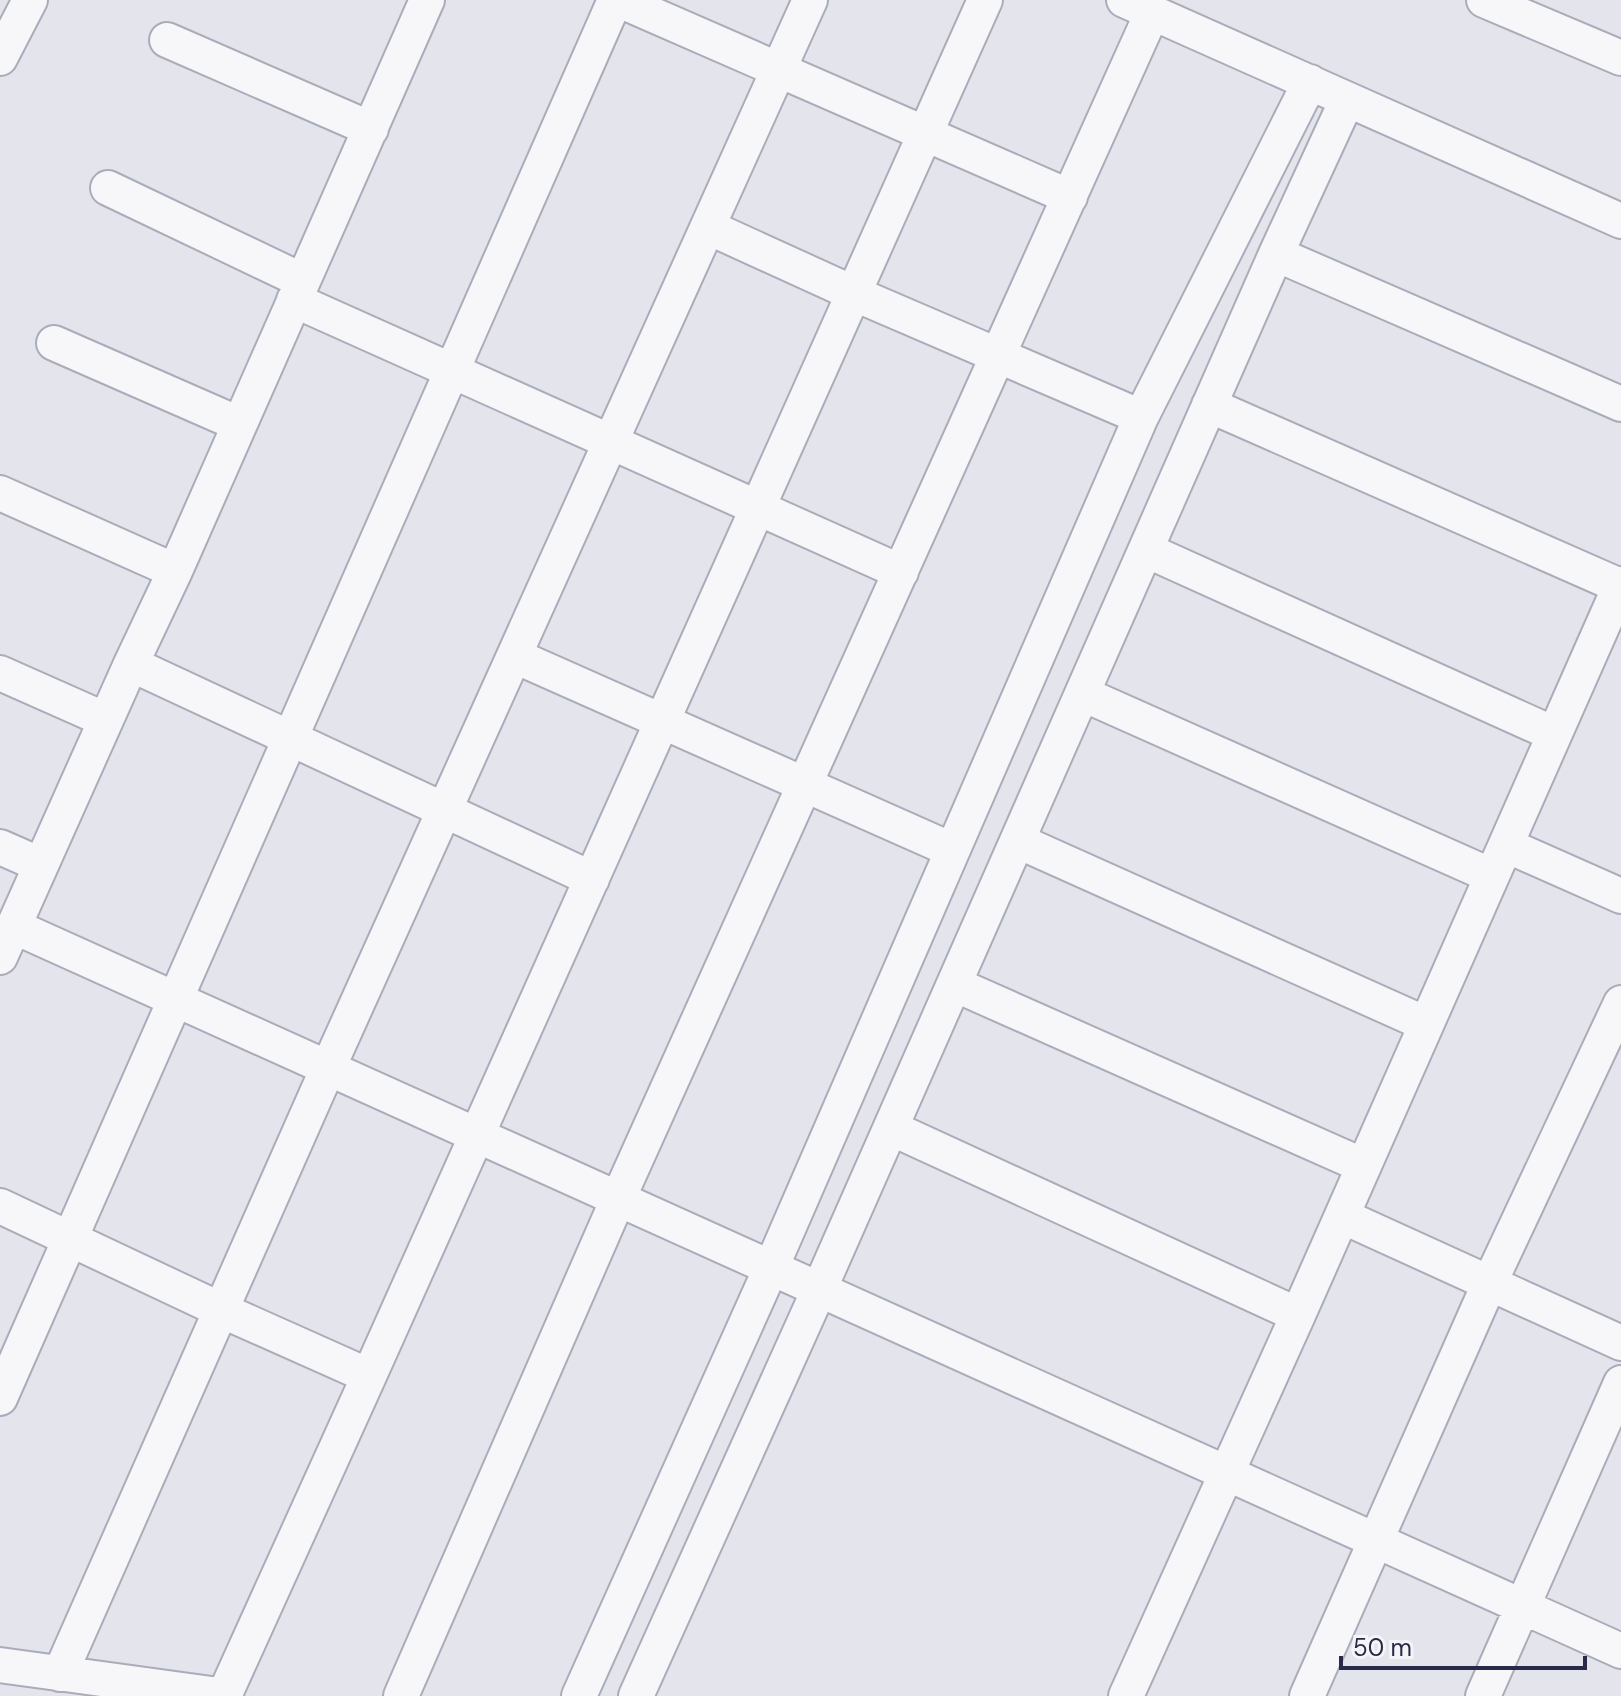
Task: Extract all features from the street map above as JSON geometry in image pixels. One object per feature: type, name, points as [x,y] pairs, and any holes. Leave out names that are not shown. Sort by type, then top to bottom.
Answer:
[{"type":"street","points":[[0,58],[30,0]]},
{"type":"street","points":[[427,0],[7,942],[175,999],[1621,1651]]},
{"type":"street","points":[[0,1398],[617,0],[1070,197]]},
{"type":"street","points":[[60,1674],[328,1068],[810,0]]},
{"type":"street","points":[[0,1665],[225,1696],[985,0]]},
{"type":"street","points":[[1489,1],[1621,58]]},
{"type":"street","points":[[401,1696],[618,1199],[1070,197],[1138,6],[1621,221]]},
{"type":"street","points":[[167,40],[371,129]]},
{"type":"street","points":[[579,1696],[771,1268],[1141,417],[1310,82]]},
{"type":"street","points":[[636,1696],[1347,100]]},
{"type":"street","points":[[108,188],[451,371],[901,572]]},
{"type":"street","points":[[708,227],[1141,417]]},
{"type":"street","points":[[1276,254],[1621,404]]},
{"type":"street","points":[[54,343],[239,424]]},
{"type":"street","points":[[1126,1696],[1554,734],[1609,645],[1621,585],[1209,405]]},
{"type":"street","points":[[0,493],[175,571]]},
{"type":"street","points":[[1146,550],[1554,734]]},
{"type":"street","points":[[515,656],[952,850]]},
{"type":"street","points":[[131,664],[592,879]]},
{"type":"street","points":[[0,673],[106,720]]},
{"type":"street","points":[[1083,694],[1492,876]]},
{"type":"street","points":[[1018,841],[1426,1024]]},
{"type":"street","points":[[1506,845],[1621,896]]},
{"type":"street","points":[[0,847],[41,865]]},
{"type":"street","points":[[954,984],[1364,1166]]},
{"type":"street","points":[[1307,1696],[1490,1282],[1621,1003]]},
{"type":"street","points":[[891,1128],[1298,1315]]},
{"type":"street","points":[[0,1206],[369,1376]]},
{"type":"street","points":[[1342,1216],[1621,1343]]},
{"type":"street","points":[[1483,1696],[1621,1383]]}]
